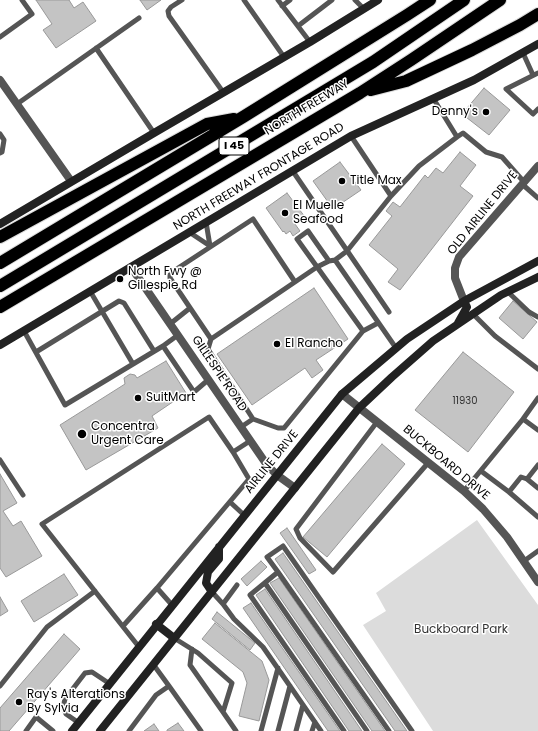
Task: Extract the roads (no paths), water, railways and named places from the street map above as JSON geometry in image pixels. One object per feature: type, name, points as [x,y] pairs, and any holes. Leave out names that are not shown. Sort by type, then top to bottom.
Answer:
[{"type":"highway","name":"I 45","points":[[0,263],[243,117],[430,0]]},
{"type":"highway","name":"NORTH FREEWAY","points":[[0,286],[373,62],[464,0]]},
{"type":"highway","name":"NORTH FREEWAY","points":[[0,307],[360,93],[412,60],[500,0]]},
{"type":"highway","points":[[360,93],[406,81],[472,50],[538,14]]},
{"type":"highway","points":[[0,237],[207,124],[243,117]]},
{"type":"main road","points":[[0,224],[310,42],[378,0]]},
{"type":"main road","name":"NORTH FREEWAY FRONTAGE ROAD","points":[[0,345],[350,136],[474,80],[538,44]]},
{"type":"main road","name":"AIRLINE DRIVE","points":[[72,731],[156,624],[342,394],[407,339],[464,301],[538,261]]},
{"type":"main road","points":[[100,731],[359,408],[392,376],[421,351],[458,324],[508,292],[538,278]]},
{"type":"main road","points":[[458,324],[467,307],[464,301]]},
{"type":"main road","points":[[212,592],[206,583],[208,572],[219,559],[218,547]]},
{"type":"main road","points":[[156,624],[174,638]]},
{"type":"street","points":[[0,80],[71,181]]},
{"type":"street","name":"OLD AIRLINE DRIVE","points":[[464,301],[455,278],[454,268],[459,257],[538,166]]},
{"type":"street","name":"GILLESPIE ROAD","points":[[131,266],[267,465],[277,475],[295,488]]},
{"type":"street","name":"BUCKBOARD DRIVE","points":[[342,394],[464,491],[483,509],[507,537],[538,582]]},
{"type":"lane","points":[[0,37],[32,14],[22,0]]},
{"type":"lane","points":[[182,0],[171,7],[168,12],[169,16],[223,92]]},
{"type":"lane","points":[[244,0],[284,57]]},
{"type":"lane","points":[[278,0],[310,42]]},
{"type":"lane","points":[[282,6],[290,0]]},
{"type":"lane","points":[[298,26],[332,0]]},
{"type":"lane","points":[[355,0],[364,9]]},
{"type":"lane","points":[[17,104],[139,18]]},
{"type":"lane","points":[[96,48],[154,133]]},
{"type":"lane","points":[[523,53],[536,74],[506,89],[533,114],[538,109]]},
{"type":"lane","points":[[433,98],[457,136]]},
{"type":"lane","points":[[378,323],[362,331],[284,428],[278,428],[253,419],[208,349],[211,339],[295,282],[317,268],[335,260],[347,250],[391,196],[420,166],[457,136],[463,133],[486,152],[502,157],[523,183],[538,198]]},
{"type":"lane","points":[[0,134],[4,140],[2,152],[0,153]]},
{"type":"lane","points":[[350,136],[391,196]]},
{"type":"lane","points":[[292,170],[389,312]]},
{"type":"lane","points":[[211,339],[170,278],[172,272],[210,246],[253,219],[295,282]]},
{"type":"lane","points":[[206,222],[210,246]]},
{"type":"lane","points":[[329,262],[308,231],[297,239],[362,331]]},
{"type":"lane","points":[[189,232],[210,246]]},
{"type":"lane","points":[[335,260],[396,348]]},
{"type":"lane","points":[[90,291],[134,364]]},
{"type":"lane","points":[[508,292],[518,303],[534,316],[538,317]]},
{"type":"lane","points":[[36,352],[120,301],[122,301],[154,351]]},
{"type":"lane","points":[[170,324],[190,308]]},
{"type":"lane","points":[[473,314],[495,336],[538,369]]},
{"type":"lane","points":[[24,331],[65,405],[134,364],[178,335]]},
{"type":"lane","points":[[163,346],[194,392],[208,380]]},
{"type":"lane","points":[[464,491],[523,419],[538,398]]},
{"type":"lane","points":[[123,626],[158,588],[249,479],[209,417],[42,524],[139,647]]},
{"type":"lane","points":[[241,427],[253,419]]},
{"type":"lane","points":[[523,419],[538,430]]},
{"type":"lane","points":[[377,422],[296,529],[300,538],[333,572],[428,463]]},
{"type":"lane","points":[[233,452],[250,441]]},
{"type":"lane","points":[[0,460],[23,495]]},
{"type":"lane","points":[[527,479],[538,465]]},
{"type":"lane","points":[[481,471],[509,492],[538,517]]},
{"type":"lane","points":[[509,492],[521,477],[527,479],[538,488]]},
{"type":"lane","points":[[230,502],[244,515]]},
{"type":"lane","points":[[389,731],[267,557],[283,546],[412,731]]},
{"type":"lane","points":[[524,561],[538,551]]},
{"type":"lane","points":[[278,572],[250,595],[344,731]]},
{"type":"lane","points":[[265,583],[367,731]]},
{"type":"lane","points":[[223,604],[237,585]]},
{"type":"lane","points":[[158,588],[172,605]]},
{"type":"lane","points":[[0,686],[46,627],[95,591]]},
{"type":"lane","points":[[212,592],[234,619],[263,647],[321,731]]},
{"type":"lane","points":[[174,638],[198,653],[232,683],[222,712]]},
{"type":"lane","points":[[192,649],[190,665],[236,731]]},
{"type":"lane","points":[[153,664],[201,731]]},
{"type":"lane","points":[[261,731],[278,668]]},
{"type":"lane","points":[[79,723],[66,714],[63,707],[65,699],[85,673],[92,672],[110,684]]},
{"type":"lane","points":[[129,731],[156,695],[170,686]]},
{"type":"lane","points":[[278,731],[290,686]]},
{"type":"lane","points":[[296,731],[303,705]]},
{"type":"lane","points":[[26,731],[36,717],[53,731]]},
{"type":"lane","points":[[312,731],[315,722]]},
{"type":"place","name":"Denny's","points":[[486,112]]},
{"type":"place","name":"Title Max","points":[[342,181]]},
{"type":"place","name":"El Muelle Seafood","points":[[285,213]]},
{"type":"place","name":"North Fwy @ Gillespie Rd","points":[[120,279]]},
{"type":"place","name":"El Rancho","points":[[277,344]]},
{"type":"place","name":"SuitMart","points":[[138,398]]},
{"type":"place","name":"Concentra Urgent Care","points":[[82,434]]},
{"type":"place","name":"Ray's Alterations By Sylvia","points":[[19,702]]},
{"type":"park label","name":"Buckboard Park","points":[[461,630]]}]
